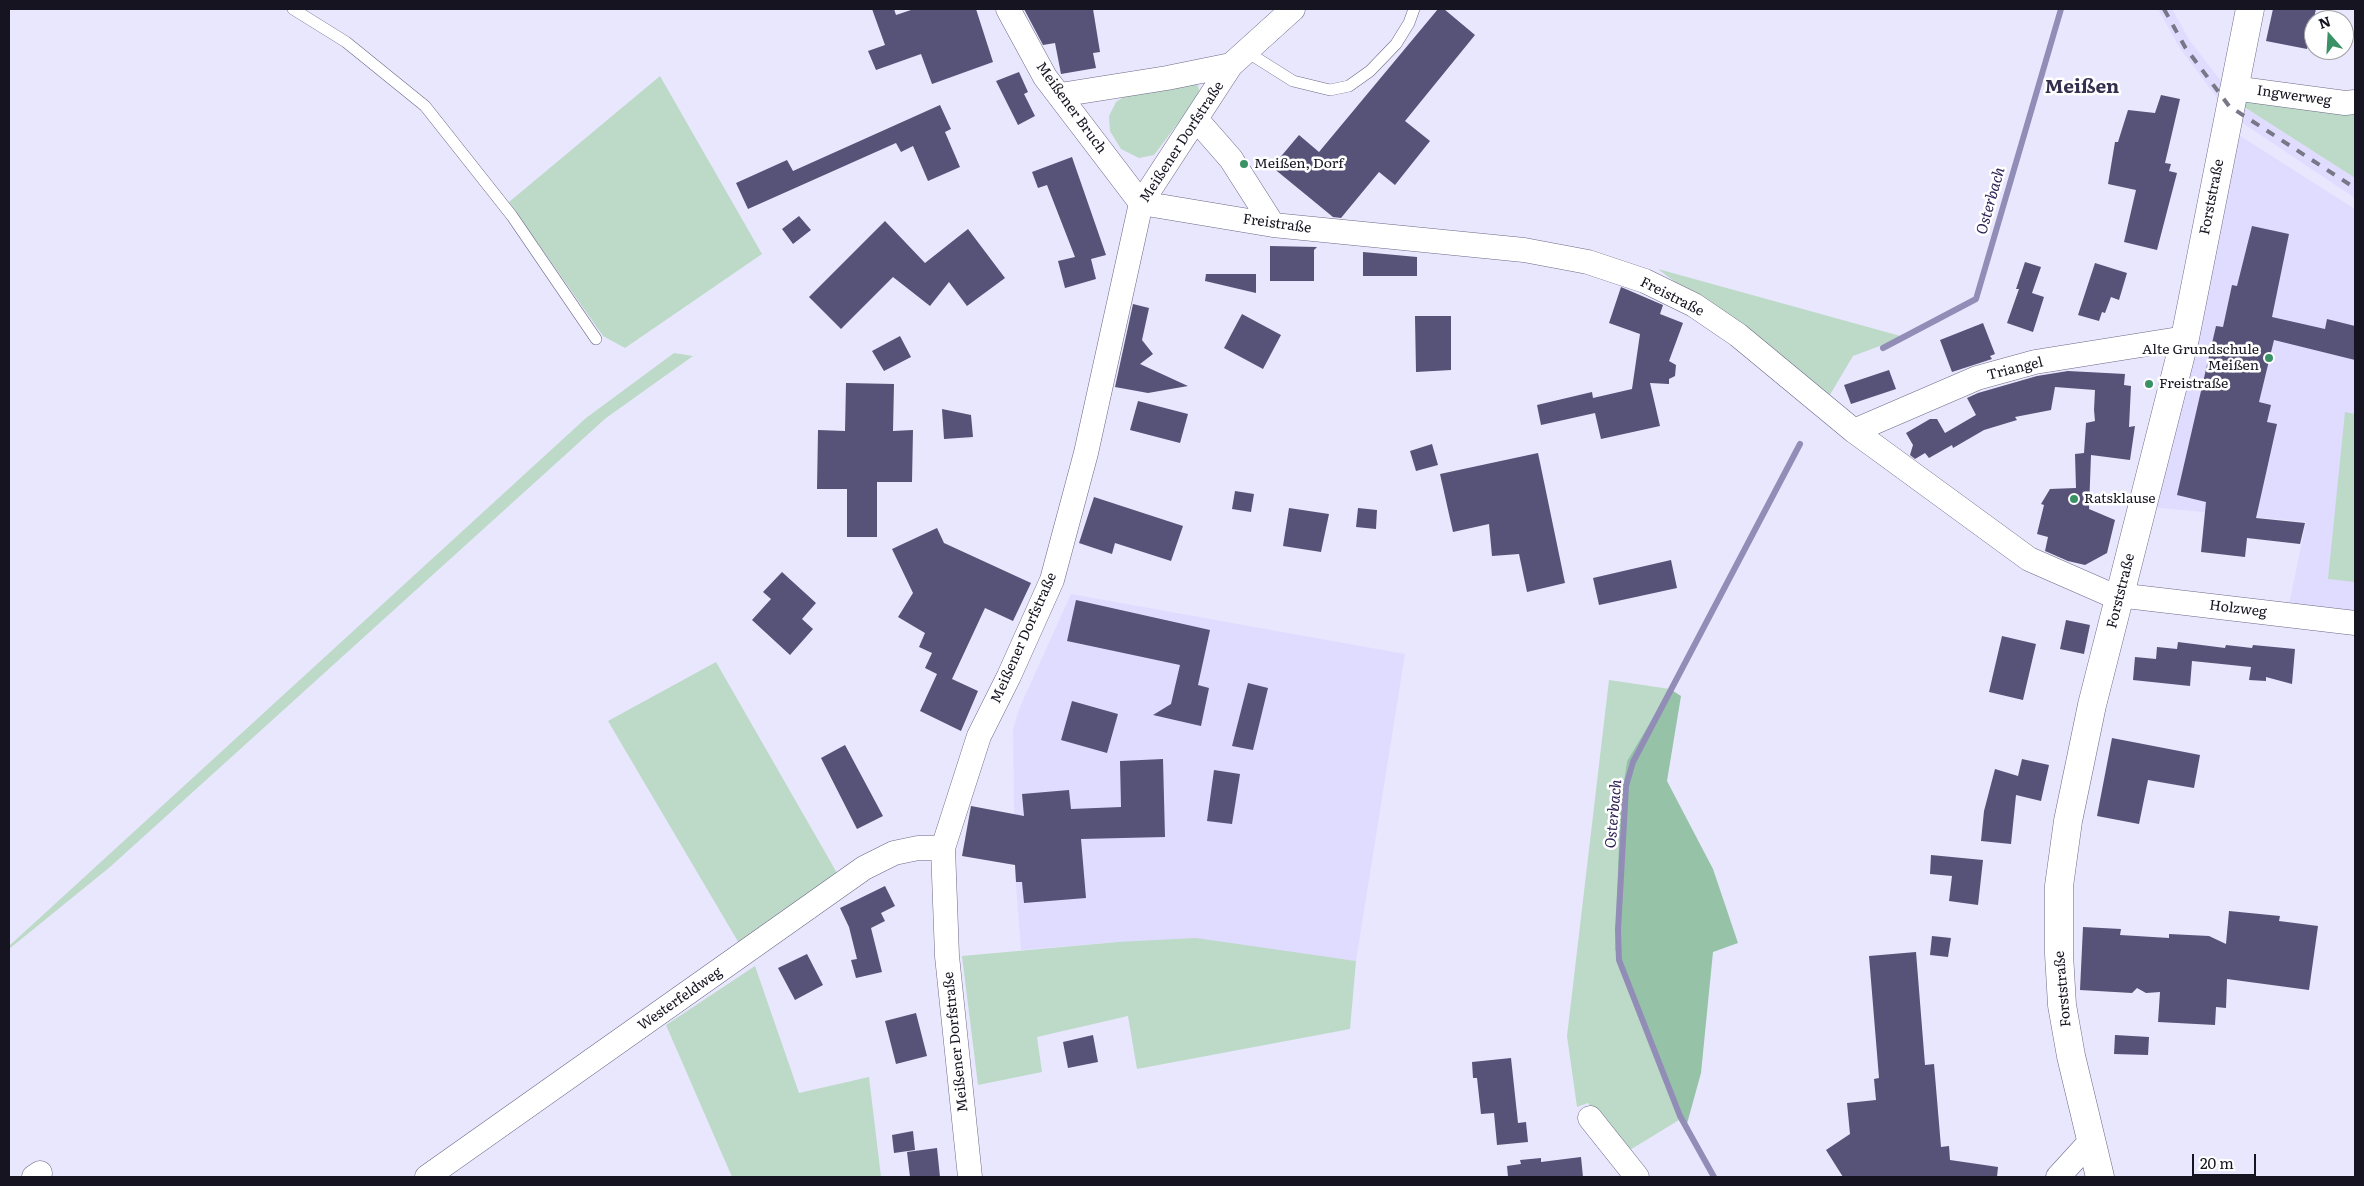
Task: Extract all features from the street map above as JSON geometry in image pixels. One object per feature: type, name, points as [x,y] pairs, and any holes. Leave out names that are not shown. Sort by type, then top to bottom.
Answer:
[{"type":"street","name":"Meißener Bruch","points":[[1008,9],[1045,77],[1141,202]]},
{"type":"street","name":"Meißener Dorfstraße","points":[[970,1177],[947,956],[943,848],[979,736],[1009,676],[1052,580],[1086,453],[1141,202],[1196,119],[1239,59],[1293,9]]},
{"type":"street","name":"Forststraße","points":[[2100,1177],[2090,1142],[2071,1056],[2062,1005],[2059,954],[2059,886],[2068,821],[2092,705],[2185,338],[2250,9]]},
{"type":"street","name":"Meißener Dorfstraße","points":[[1060,95],[1167,78],[1239,59]]},
{"type":"street","name":"Ingwerweg","points":[[2233,88],[2345,103],[2355,102]]},
{"type":"street","points":[[1196,119],[1231,159],[1273,225]]},
{"type":"street","name":"Freistraße","points":[[1141,202],[1273,225],[1524,250],[1588,262],[1645,281],[1694,305],[1738,335],[1854,431],[2029,559],[2087,586],[2109,594],[2120,595]]},
{"type":"street","name":"Triangel","points":[[1854,431],[1987,376],[2035,362],[2185,338]]},
{"type":"street","name":"Holzweg","points":[[2120,595],[2355,623]]},
{"type":"street","name":"Westerfeldweg","points":[[427,1177],[864,868],[894,853],[918,848],[943,848]]},
{"type":"street","points":[[1590,1118],[1637,1177]]},
{"type":"street","points":[[2058,1177],[2090,1142]]},
{"type":"lane","points":[[294,9],[346,42],[425,106],[512,216],[596,339]]},
{"type":"lane","points":[[1239,59],[1293,81],[1330,90],[1349,86],[1370,71],[1396,44],[1409,23],[1414,9]]},
{"type":"shaded area","points":[[2158,9],[2172,9],[2190,41],[2238,103],[2355,178],[2355,198],[2229,114],[2179,47]]},
{"type":"shaded area","name":"Alte Grundschule Meißen","points":[[2234,132],[2355,209],[2355,627],[2286,619],[2306,522],[2150,507]]},
{"type":"shaded area","points":[[1071,594],[1405,654],[1356,961],[1295,953],[1118,942],[1021,950],[1015,871],[1013,730],[1019,709]]},
{"type":"green space","points":[[660,76],[762,254],[625,348],[603,336],[509,202]]},
{"type":"green space","points":[[1194,82],[1198,86],[1200,94],[1154,155],[1139,158],[1121,149],[1110,131],[1109,116],[1116,102],[1130,93]]},
{"type":"green space","points":[[2241,100],[2355,110],[2355,178],[2238,103]]},
{"type":"green space","points":[[1658,269],[1904,337],[1853,356],[1828,398]]},
{"type":"green space","points":[[674,353],[693,356],[606,418],[110,867],[9,949],[9,946],[586,418]]},
{"type":"green space","points":[[2345,412],[2355,414],[2355,582],[2328,579]]},
{"type":"green space","points":[[716,662],[837,873],[740,945],[608,721]]},
{"type":"green space","points":[[1609,680],[1670,689],[1627,761],[1620,806],[1615,950],[1679,1120],[1625,1153],[1588,1103],[1577,1107],[1567,1036]]},
{"type":"green space","points":[[1670,689],[1681,696],[1667,781],[1713,869],[1738,943],[1713,952],[1701,1073],[1685,1131],[1615,950],[1620,806],[1627,761]]},
{"type":"green space","points":[[1196,938],[1356,961],[1350,1029],[1137,1069],[1128,1016],[1037,1037],[1042,1072],[978,1085],[962,956],[1118,942]]},
{"type":"green space","points":[[755,966],[799,1093],[869,1077],[881,1177],[732,1177],[666,1025]]},
{"type":"building","points":[[872,9],[894,9],[896,15],[914,9],[976,9],[993,62],[932,84],[921,54],[876,70],[868,51],[885,45]]},
{"type":"building","points":[[1024,9],[1093,9],[1100,52],[1093,53],[1096,68],[1061,74],[1055,43],[1043,45]]},
{"type":"building","points":[[1438,9],[1444,9],[1475,35],[1405,121],[1430,141],[1395,185],[1379,172],[1341,218],[1333,217],[1272,167],[1299,135],[1319,152]]},
{"type":"building","points":[[2273,9],[2316,9],[2304,10],[2304,48],[2266,41]]},
{"type":"building","points":[[1019,72],[1028,92],[1024,94],[1035,116],[1018,125],[996,81]]},
{"type":"building","points":[[2161,95],[2180,99],[2165,163],[2171,164],[2169,171],[2177,173],[2157,250],[2124,242],[2136,190],[2108,184],[2115,142],[2118,142],[2128,110],[2155,113]]},
{"type":"building","points":[[940,105],[951,129],[945,132],[960,167],[928,181],[913,146],[901,152],[896,143],[748,209],[736,183],[787,160],[793,171]]},
{"type":"building","points":[[1072,157],[1106,255],[1091,259],[1096,279],[1065,288],[1058,261],[1075,257],[1047,185],[1038,188],[1032,172]]},
{"type":"building","points":[[799,216],[811,230],[793,244],[782,229]]},
{"type":"building","points":[[885,221],[925,263],[968,229],[1005,278],[967,306],[949,282],[930,306],[893,277],[841,329],[809,297]]},
{"type":"building","points":[[2252,226],[2289,234],[2272,317],[2325,329],[2327,319],[2355,326],[2355,360],[2274,340],[2259,402],[2271,405],[2267,422],[2277,424],[2256,518],[2305,523],[2300,544],[2247,538],[2245,557],[2201,552],[2206,502],[2177,495],[2216,326],[2223,327],[2232,285],[2237,286]]},
{"type":"building","points":[[1270,246],[1317,247],[1314,250],[1314,281],[1270,281]]},
{"type":"building","points":[[1363,252],[1417,257],[1417,276],[1363,276]]},
{"type":"building","points":[[2025,262],[2041,267],[2032,293],[2044,297],[2033,332],[2007,323],[2019,289],[2016,289]]},
{"type":"building","points":[[2095,263],[2127,273],[2119,300],[2111,297],[2105,313],[2102,312],[2099,321],[2078,315]]},
{"type":"building","points":[[1206,274],[1256,274],[1256,293],[1205,281]]},
{"type":"building","points":[[1621,287],[1663,305],[1660,314],[1683,323],[1669,361],[1676,365],[1675,376],[1669,379],[1669,384],[1650,383],[1660,426],[1601,439],[1595,413],[1541,425],[1537,405],[1592,392],[1593,398],[1632,389],[1640,334],[1609,323]]},
{"type":"building","points":[[1133,304],[1149,308],[1142,340],[1153,354],[1140,364],[1188,386],[1148,393],[1115,387]]},
{"type":"building","points":[[1242,314],[1281,335],[1263,369],[1224,348]]},
{"type":"building","points":[[1415,316],[1451,316],[1451,370],[1416,372]]},
{"type":"building","points":[[1983,323],[1995,354],[1990,356],[1992,359],[1952,372],[1940,340]]},
{"type":"building","points":[[900,336],[911,357],[884,371],[872,351]]},
{"type":"building","points":[[1889,370],[1896,389],[1851,404],[1844,385]]},
{"type":"building","points":[[2068,371],[2125,374],[2124,385],[2131,386],[2129,427],[2135,426],[2130,460],[2091,455],[2089,509],[2115,520],[2107,553],[2085,565],[2068,561],[2045,551],[2048,537],[2037,534],[2044,505],[2041,504],[2050,489],[2076,488],[2075,454],[2084,453],[2086,423],[2095,421],[2095,390],[2055,387],[2051,410],[2015,417],[2017,420],[1984,430],[1953,448],[1952,445],[1929,458],[1925,453],[1915,459],[1910,455],[1913,445],[1906,433],[1930,419],[1937,419],[1945,433],[1976,415],[1967,398],[2037,376]]},
{"type":"building","points":[[846,383],[894,384],[893,431],[913,430],[912,482],[877,482],[877,537],[847,537],[847,489],[817,489],[818,430],[845,431]]},
{"type":"building","points":[[1138,401],[1188,414],[1180,443],[1130,430]]},
{"type":"building","points":[[942,409],[971,415],[973,437],[944,439]]},
{"type":"building","points":[[1432,444],[1438,465],[1416,471],[1410,451]]},
{"type":"building","points":[[1538,453],[1565,583],[1527,592],[1519,554],[1492,556],[1489,524],[1453,532],[1440,474]]},
{"type":"building","points":[[1235,491],[1254,494],[1251,512],[1232,509]]},
{"type":"building","points":[[1094,497],[1183,526],[1171,561],[1115,543],[1112,554],[1079,543]]},
{"type":"building","points":[[1289,508],[1329,514],[1321,552],[1283,546]]},
{"type":"building","points":[[1358,508],[1377,510],[1376,529],[1356,527]]},
{"type":"building","points":[[937,528],[944,543],[1031,583],[1013,621],[985,608],[952,679],[978,691],[961,731],[920,711],[937,674],[925,668],[932,653],[919,647],[925,633],[898,617],[913,593],[892,549]]},
{"type":"building","points":[[1671,560],[1677,588],[1599,605],[1593,578]]},
{"type":"building","points":[[782,572],[816,603],[802,619],[813,629],[790,655],[752,620],[771,599],[763,592]]},
{"type":"building","points":[[1076,600],[1210,630],[1198,685],[1209,688],[1201,726],[1153,715],[1171,704],[1180,665],[1067,641]]},
{"type":"building","points":[[2066,620],[2090,625],[2084,654],[2060,649]]},
{"type":"building","points":[[2002,636],[2036,644],[2023,700],[1989,692]]},
{"type":"building","points":[[2178,642],[2225,648],[2226,645],[2252,648],[2253,645],[2295,649],[2292,684],[2266,677],[2266,681],[2249,680],[2251,667],[2192,661],[2190,686],[2133,680],[2135,657],[2156,659],[2157,647],[2177,649]]},
{"type":"building","points":[[1248,683],[1268,688],[1253,750],[1232,746]]},
{"type":"building","points":[[1072,701],[1118,714],[1107,753],[1061,740]]},
{"type":"building","points":[[2112,738],[2200,755],[2194,788],[2148,780],[2139,824],[2097,816]]},
{"type":"building","points":[[845,745],[883,816],[857,829],[821,758]]},
{"type":"building","points":[[1163,759],[1165,837],[1081,839],[1086,898],[1024,903],[1022,882],[1016,882],[1015,865],[962,856],[971,806],[1024,816],[1022,794],[1069,790],[1071,809],[1121,807],[1120,761]]},
{"type":"building","points":[[2022,759],[2049,765],[2041,801],[2016,795],[2011,844],[1981,841],[1984,811],[1995,769],[2018,776]]},
{"type":"building","points":[[1214,770],[1240,774],[1232,824],[1207,821]]},
{"type":"building","points":[[1931,855],[1983,860],[1978,905],[1949,901],[1952,876],[1930,874]]},
{"type":"building","points":[[885,886],[895,906],[881,913],[885,921],[871,928],[882,972],[856,978],[851,960],[857,959],[849,927],[840,908]]},
{"type":"building","points":[[2229,911],[2280,916],[2279,921],[2318,926],[2309,990],[2227,979],[2226,1008],[2216,1007],[2215,1025],[2158,1022],[2160,992],[2146,993],[2137,988],[2132,993],[2080,990],[2083,927],[2121,929],[2120,935],[2169,938],[2169,934],[2209,936],[2226,944]]},
{"type":"building","points":[[1932,936],[1951,938],[1948,957],[1930,955]]},
{"type":"building","points":[[1916,952],[1925,1065],[1934,1064],[1941,1147],[1949,1146],[1950,1160],[1998,1167],[1997,1177],[1843,1177],[1826,1150],[1850,1134],[1847,1103],[1876,1100],[1874,1079],[1879,1078],[1869,956]]},
{"type":"building","points":[[807,954],[823,985],[795,1000],[778,968]]},
{"type":"building","points":[[916,1013],[927,1056],[896,1064],[885,1021]]},
{"type":"building","points":[[1093,1035],[1098,1062],[1068,1068],[1063,1042]]},
{"type":"building","points":[[2115,1035],[2149,1037],[2148,1055],[2114,1054]]},
{"type":"building","points":[[1511,1058],[1518,1123],[1526,1122],[1528,1142],[1497,1145],[1494,1113],[1481,1114],[1477,1078],[1473,1078],[1472,1062]]},
{"type":"building","points":[[913,1131],[915,1150],[894,1153],[892,1135]]},
{"type":"building","points":[[937,1148],[940,1177],[910,1177],[907,1152]]},
{"type":"building","points":[[1581,1157],[1583,1177],[1508,1177],[1507,1166],[1521,1164],[1520,1160],[1541,1158],[1541,1162]]},
{"type":"waterway","name":"Osterbach","points":[[1883,348],[1976,299],[2061,9]]},
{"type":"waterway","name":"Osterbach","points":[[1714,1177],[1680,1116],[1619,960],[1618,930],[1626,786],[1633,762],[1800,444]]},
{"type":"railway","points":[[2164,9],[2185,47],[2229,106],[2355,188]]},
{"type":"place","name":"Meißen, Dorf","points":[[1244,164]]},
{"type":"place","name":"Alte Grundschule Meißen","points":[[2269,358]]},
{"type":"place","name":"Freistraße","points":[[2149,384]]},
{"type":"place","name":"Ratsklause","points":[[2074,499]]},
{"type":"district","name":"Meißen","points":[[2082,87]]}]
